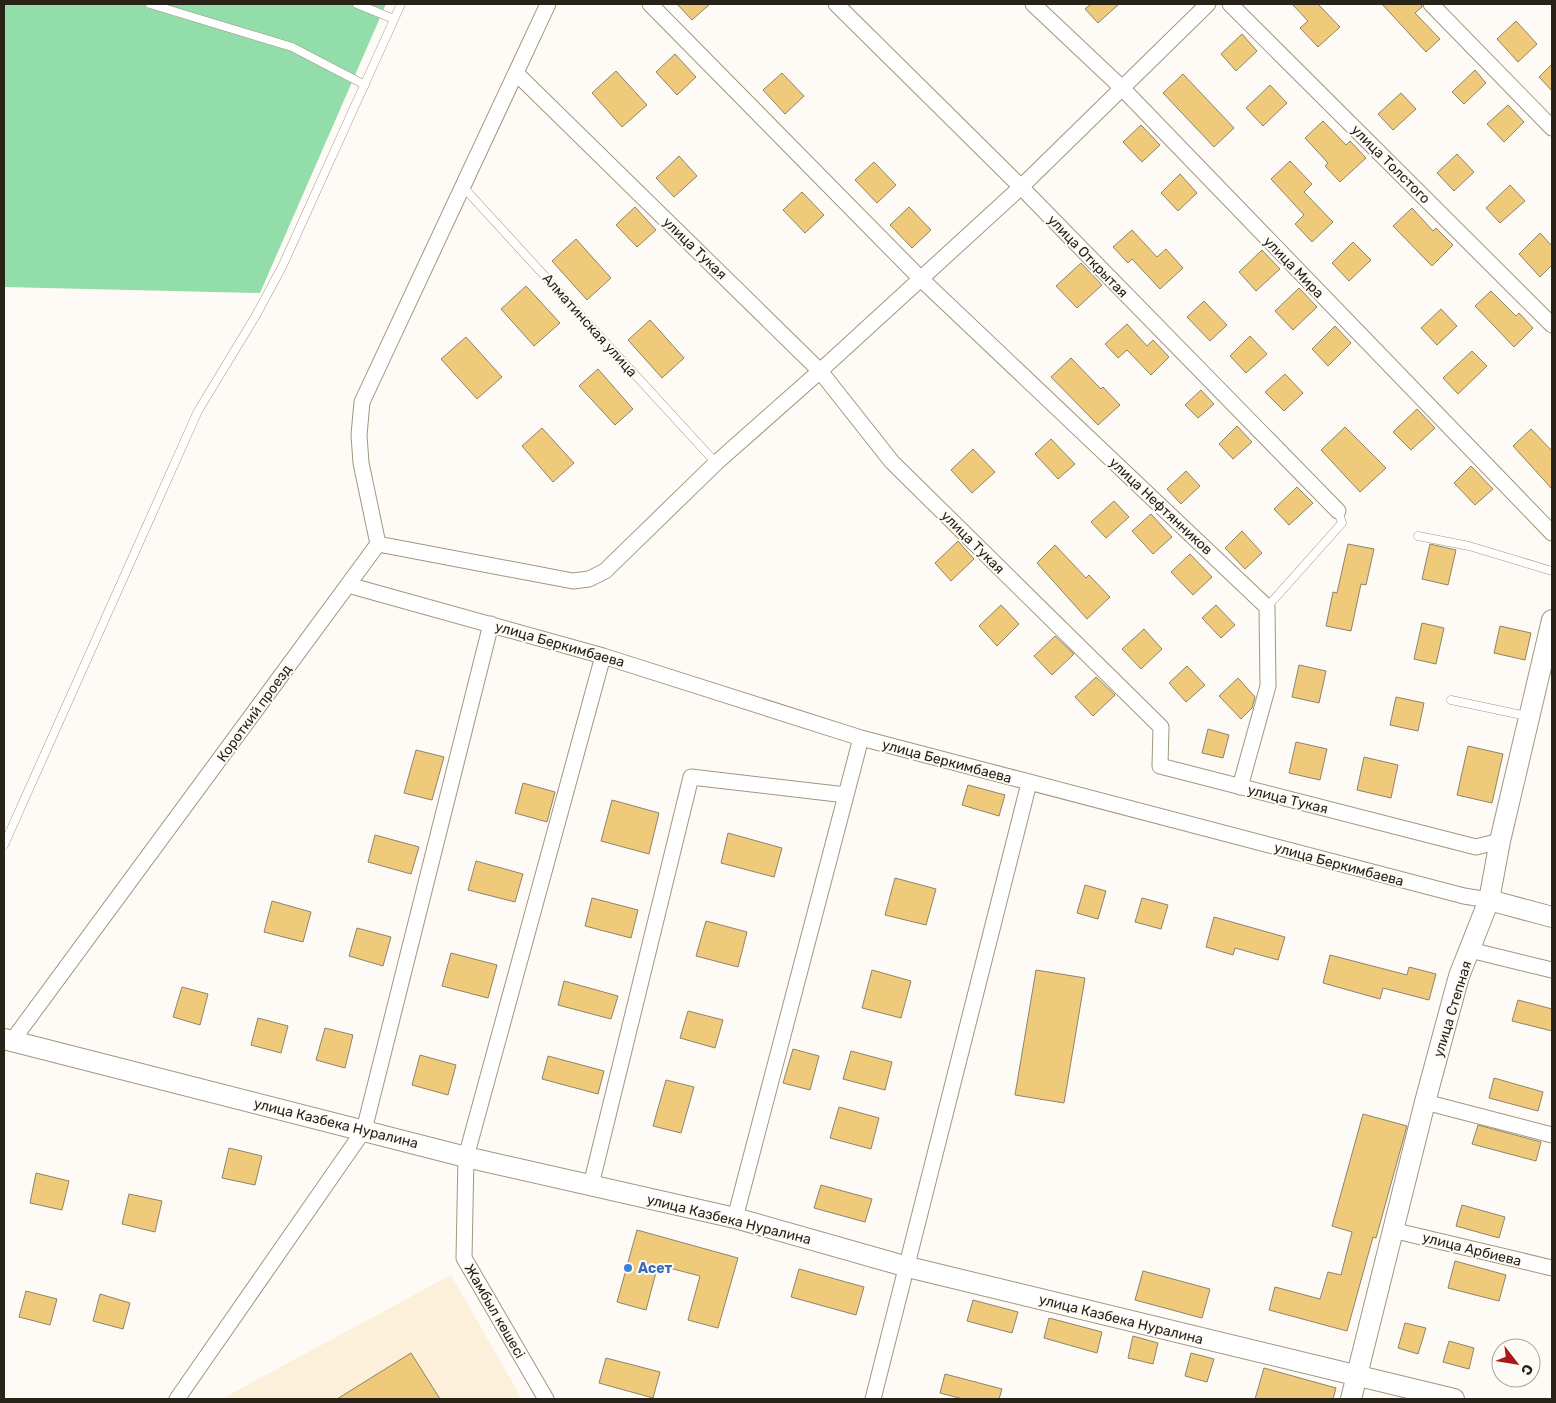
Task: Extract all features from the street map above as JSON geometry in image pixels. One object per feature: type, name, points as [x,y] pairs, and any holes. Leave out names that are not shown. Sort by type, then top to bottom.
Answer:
[{"type":"street","points":[[548,4],[464,188],[362,402],[359,435],[361,463],[378,544],[573,581],[589,579],[605,571],[716,463],[820,371],[1020,187],[1208,4]]},
{"type":"street","name":"улица Нефтянников","points":[[650,4],[921,279],[1267,607]]},
{"type":"street","name":"улица Открытая","points":[[836,4],[1020,187],[1338,511]]},
{"type":"street","name":"улица Мира","points":[[1032,4],[1122,88],[1552,533]]},
{"type":"street","name":"улица Толстого","points":[[1230,4],[1552,325]]},
{"type":"street","points":[[1431,4],[1552,128]]},
{"type":"street","name":"улица Тукая","points":[[517,74],[820,371],[892,462],[1161,727],[1160,766],[1476,847],[1500,841]]},
{"type":"street","name":"Короткий проезд","points":[[8,1040],[378,544]]},
{"type":"street","name":"улица Беркимбаева","points":[[348,585],[603,656],[861,738],[1464,896],[1489,900],[1552,917]]},
{"type":"street","points":[[1240,787],[1268,686],[1267,607]]},
{"type":"street","name":"улица Степная","points":[[1351,1399],[1392,1230],[1459,976],[1489,900],[1500,841],[1552,620]]},
{"type":"street","points":[[177,1399],[364,1130],[491,624]]},
{"type":"street","name":"Жамбыл көшесі","points":[[546,1399],[464,1258],[466,1157],[603,656]]},
{"type":"street","points":[[735,1218],[861,738]]},
{"type":"street","points":[[591,1185],[692,777],[846,795]]},
{"type":"street","points":[[873,1399],[908,1268],[1029,783]]},
{"type":"street","points":[[1470,950],[1552,970]]},
{"type":"street","name":"улица Казбека Нуралина","points":[[8,1040],[466,1157],[735,1218],[908,1268],[1454,1399]]},
{"type":"street","points":[[1425,1102],[1552,1135]]},
{"type":"street","name":"улица Арбиева","points":[[1392,1230],[1552,1268]]},
{"type":"lane","points":[[150,4],[292,47],[364,85]]},
{"type":"lane","points":[[357,4],[394,19]]},
{"type":"lane","points":[[4,845],[198,411],[282,268],[401,4]]},
{"type":"lane","name":"Алматинская улица","points":[[464,188],[716,463]]},
{"type":"lane","points":[[1267,607],[1342,522],[1338,511]]},
{"type":"lane","points":[[1418,536],[1468,546],[1552,571]]},
{"type":"lane","points":[[1451,700],[1529,717]]},
{"type":"shaded area","points":[[451,1275],[522,1399],[221,1399]]},
{"type":"green space","points":[[4,4],[386,4],[260,293],[4,287]]},
{"type":"building","points":[[677,4],[710,4],[692,20]]},
{"type":"building","points":[[1091,4],[1119,4],[1098,23],[1085,9]]},
{"type":"building","points":[[1292,4],[1318,4],[1340,27],[1318,47],[1300,28],[1308,21]]},
{"type":"building","points":[[1382,4],[1422,4],[1422,7],[1415,13],[1440,39],[1426,52]]},
{"type":"building","points":[[1516,21],[1537,44],[1518,62],[1497,39]]},
{"type":"building","points":[[1242,34],[1257,51],[1236,71],[1221,54]]},
{"type":"building","points":[[675,54],[696,77],[677,95],[656,72]]},
{"type":"building","points":[[1552,64],[1552,91],[1539,77]]},
{"type":"building","points":[[1475,70],[1486,83],[1464,104],[1452,92]]},
{"type":"building","points":[[616,71],[647,105],[622,127],[592,93]]},
{"type":"building","points":[[782,73],[804,96],[785,114],[763,90]]},
{"type":"building","points":[[1183,74],[1234,128],[1214,147],[1163,93]]},
{"type":"building","points":[[1270,85],[1287,103],[1263,126],[1246,108]]},
{"type":"building","points":[[1401,93],[1416,109],[1393,130],[1378,114]]},
{"type":"building","points":[[1508,105],[1524,122],[1504,142],[1487,124]]},
{"type":"building","points":[[1323,121],[1346,145],[1350,141],[1366,158],[1340,182],[1325,166],[1328,163],[1305,138]]},
{"type":"building","points":[[1141,125],[1160,145],[1142,162],[1123,142]]},
{"type":"building","points":[[1457,154],[1474,172],[1454,191],[1437,173]]},
{"type":"building","points":[[679,156],[697,176],[674,197],[656,178]]},
{"type":"building","points":[[1290,161],[1312,184],[1304,192],[1333,222],[1312,242],[1295,224],[1304,215],[1271,179]]},
{"type":"building","points":[[874,162],[896,185],[877,203],[855,180]]},
{"type":"building","points":[[1180,174],[1197,193],[1178,211],[1161,193]]},
{"type":"building","points":[[1510,185],[1525,201],[1500,223],[1486,208]]},
{"type":"building","points":[[802,192],[824,215],[805,233],[783,210]]},
{"type":"building","points":[[635,207],[656,230],[637,247],[616,225]]},
{"type":"building","points":[[909,207],[931,230],[912,248],[890,225]]},
{"type":"building","points":[[1412,208],[1433,231],[1436,228],[1453,245],[1432,266],[1393,226]]},
{"type":"building","points":[[1132,230],[1157,257],[1166,249],[1183,268],[1160,289],[1132,259],[1128,263],[1113,247]]},
{"type":"building","points":[[1540,233],[1552,246],[1552,265],[1540,277],[1519,254]]},
{"type":"building","points":[[576,239],[611,278],[587,300],[552,261]]},
{"type":"building","points":[[1353,242],[1371,260],[1349,281],[1332,263]]},
{"type":"building","points":[[1262,250],[1280,269],[1256,291],[1239,272]]},
{"type":"building","points":[[1081,263],[1102,285],[1077,308],[1056,286]]},
{"type":"building","points":[[526,286],[560,323],[534,346],[501,309]]},
{"type":"building","points":[[1299,288],[1317,307],[1293,330],[1275,311]]},
{"type":"building","points":[[1491,291],[1516,316],[1519,313],[1533,328],[1514,347],[1475,306]]},
{"type":"building","points":[[1204,301],[1227,325],[1210,341],[1187,317]]},
{"type":"building","points":[[1441,309],[1457,326],[1437,345],[1421,328]]},
{"type":"building","points":[[650,320],[684,358],[662,378],[628,340]]},
{"type":"building","points":[[1127,324],[1147,346],[1153,340],[1169,357],[1151,375],[1127,350],[1118,358],[1105,344]]},
{"type":"building","points":[[1335,326],[1351,343],[1328,366],[1312,349]]},
{"type":"building","points":[[1250,336],[1267,354],[1246,373],[1230,356]]},
{"type":"building","points":[[466,337],[502,377],[477,399],[441,359]]},
{"type":"building","points":[[1472,351],[1487,366],[1458,394],[1443,378]]},
{"type":"building","points":[[1071,358],[1101,389],[1103,387],[1120,405],[1098,425],[1051,377]]},
{"type":"building","points":[[598,369],[633,409],[615,425],[579,386]]},
{"type":"building","points":[[1285,374],[1303,393],[1284,411],[1265,392]]},
{"type":"building","points":[[1201,390],[1214,404],[1198,418],[1185,405]]},
{"type":"building","points":[[1417,409],[1435,428],[1411,450],[1393,432]]},
{"type":"building","points":[[1237,426],[1252,442],[1233,459],[1219,444]]},
{"type":"building","points":[[1345,427],[1386,468],[1360,492],[1321,450]]},
{"type":"building","points":[[542,428],[574,463],[553,482],[522,446]]},
{"type":"building","points":[[1531,429],[1552,451],[1552,489],[1513,446]]},
{"type":"building","points":[[1051,439],[1075,464],[1058,479],[1035,454]]},
{"type":"building","points":[[973,449],[995,472],[972,493],[951,470]]},
{"type":"building","points":[[1471,466],[1493,489],[1475,505],[1454,483]]},
{"type":"building","points":[[1186,471],[1200,486],[1181,504],[1167,489]]},
{"type":"building","points":[[1297,487],[1313,503],[1289,525],[1274,509]]},
{"type":"building","points":[[1114,501],[1129,517],[1106,538],[1091,522]]},
{"type":"building","points":[[1151,514],[1172,537],[1153,554],[1132,531]]},
{"type":"building","points":[[1242,531],[1262,553],[1245,569],[1225,548]]},
{"type":"building","points":[[958,541],[974,559],[951,581],[935,563]]},
{"type":"building","points":[[1348,544],[1374,549],[1366,585],[1361,584],[1351,631],[1326,626],[1333,592],[1337,593]]},
{"type":"building","points":[[1430,544],[1456,550],[1448,585],[1422,579]]},
{"type":"building","points":[[1055,545],[1086,578],[1089,575],[1110,597],[1087,619],[1037,563]]},
{"type":"building","points":[[1190,554],[1212,577],[1193,595],[1171,572]]},
{"type":"building","points":[[1001,605],[1019,624],[997,646],[979,626]]},
{"type":"building","points":[[1216,605],[1235,625],[1221,638],[1202,618]]},
{"type":"building","points":[[1422,623],[1444,628],[1436,664],[1414,659]]},
{"type":"building","points":[[1500,626],[1531,633],[1525,660],[1494,653]]},
{"type":"building","points":[[1144,629],[1162,649],[1141,669],[1122,649]]},
{"type":"building","points":[[1055,636],[1074,654],[1052,675],[1034,656]]},
{"type":"building","points":[[1299,665],[1326,671],[1319,703],[1292,697]]},
{"type":"building","points":[[1187,666],[1205,685],[1186,702],[1169,683]]},
{"type":"building","points":[[1096,677],[1115,695],[1093,716],[1075,697]]},
{"type":"building","points":[[1238,678],[1255,697],[1252,708],[1241,719],[1219,696]]},
{"type":"building","points":[[1396,697],[1424,703],[1418,731],[1390,725]]},
{"type":"building","points":[[1208,729],[1229,735],[1223,758],[1202,753]]},
{"type":"building","points":[[1296,742],[1327,749],[1320,780],[1289,773]]},
{"type":"building","points":[[1468,746],[1503,754],[1492,803],[1457,795]]},
{"type":"building","points":[[416,750],[444,757],[432,800],[404,793]]},
{"type":"building","points":[[1364,757],[1398,765],[1391,798],[1357,790]]},
{"type":"building","points":[[523,783],[555,792],[547,822],[515,813]]},
{"type":"building","points":[[968,785],[1005,795],[999,816],[962,805]]},
{"type":"building","points":[[612,800],[659,813],[649,854],[601,841]]},
{"type":"building","points":[[728,833],[782,848],[774,877],[721,863]]},
{"type":"building","points":[[375,835],[419,847],[411,874],[368,862]]},
{"type":"building","points":[[476,861],[523,874],[515,902],[468,890]]},
{"type":"building","points":[[895,878],[936,889],[926,925],[885,915]]},
{"type":"building","points":[[1085,885],[1106,891],[1098,919],[1077,913]]},
{"type":"building","points":[[592,898],[638,910],[631,938],[585,926]]},
{"type":"building","points":[[1142,898],[1168,905],[1161,929],[1135,922]]},
{"type":"building","points":[[272,901],[311,912],[303,942],[264,932]]},
{"type":"building","points":[[1214,917],[1285,937],[1278,960],[1235,948],[1233,955],[1206,947]]},
{"type":"building","points":[[706,921],[747,932],[738,967],[696,956]]},
{"type":"building","points":[[357,928],[391,937],[383,966],[349,956]]},
{"type":"building","points":[[451,953],[497,965],[488,998],[442,986]]},
{"type":"building","points":[[1330,955],[1407,975],[1409,967],[1436,974],[1429,1000],[1383,988],[1380,999],[1323,983]]},
{"type":"building","points":[[872,970],[911,981],[901,1018],[862,1008]]},
{"type":"building","points":[[1036,970],[1085,978],[1064,1103],[1015,1095]]},
{"type":"building","points":[[564,981],[618,996],[611,1019],[558,1005]]},
{"type":"building","points":[[182,987],[208,994],[200,1025],[173,1017]]},
{"type":"building","points":[[1518,1000],[1552,1009],[1552,1031],[1512,1021]]},
{"type":"building","points":[[688,1011],[723,1020],[715,1048],[680,1038]]},
{"type":"building","points":[[258,1018],[288,1026],[281,1053],[251,1045]]},
{"type":"building","points":[[325,1028],[353,1035],[345,1068],[316,1060]]},
{"type":"building","points":[[793,1049],[819,1056],[810,1090],[783,1083]]},
{"type":"building","points":[[851,1051],[892,1062],[885,1090],[843,1079]]},
{"type":"building","points":[[420,1055],[456,1065],[448,1095],[412,1085]]},
{"type":"building","points":[[548,1056],[604,1071],[598,1094],[542,1079]]},
{"type":"building","points":[[1494,1078],[1543,1092],[1538,1111],[1489,1098]]},
{"type":"building","points":[[666,1080],[694,1087],[681,1133],[653,1126]]},
{"type":"building","points":[[839,1107],[879,1118],[871,1149],[830,1138]]},
{"type":"building","points":[[1363,1114],[1407,1126],[1376,1238],[1373,1237],[1347,1331],[1269,1310],[1275,1287],[1320,1299],[1328,1272],[1341,1275],[1352,1232],[1332,1226]]},
{"type":"building","points":[[1478,1125],[1541,1142],[1536,1161],[1472,1144]]},
{"type":"building","points":[[229,1148],[262,1156],[255,1185],[222,1178]]},
{"type":"building","points":[[36,1173],[69,1181],[62,1210],[30,1203]]},
{"type":"building","points":[[821,1185],[872,1199],[865,1222],[814,1208]]},
{"type":"building","points":[[129,1194],[162,1201],[155,1232],[122,1224]]},
{"type":"building","points":[[1462,1205],[1505,1217],[1499,1238],[1456,1226]]},
{"type":"building","points":[[637,1230],[738,1258],[718,1328],[688,1320],[700,1276],[658,1265],[646,1310],[617,1302]]},
{"type":"building","points":[[1455,1261],[1506,1275],[1499,1301],[1448,1288]]},
{"type":"building","points":[[799,1269],[864,1287],[856,1315],[791,1297]]},
{"type":"building","points":[[1143,1271],[1210,1289],[1202,1318],[1135,1300]]},
{"type":"building","points":[[26,1291],[57,1299],[50,1325],[19,1317]]},
{"type":"building","points":[[100,1294],[130,1303],[123,1329],[93,1321]]},
{"type":"building","points":[[973,1300],[1018,1312],[1012,1333],[967,1321]]},
{"type":"building","points":[[1049,1318],[1102,1332],[1097,1353],[1044,1338]]},
{"type":"building","points":[[1405,1323],[1426,1328],[1418,1354],[1398,1348]]},
{"type":"building","points":[[1133,1336],[1158,1343],[1153,1364],[1128,1358]]},
{"type":"building","points":[[1449,1341],[1474,1348],[1469,1369],[1443,1362]]},
{"type":"building","points":[[411,1353],[440,1399],[337,1399]]},
{"type":"building","points":[[1191,1353],[1214,1359],[1207,1382],[1185,1376]]},
{"type":"building","points":[[606,1358],[660,1372],[653,1398],[599,1383]]},
{"type":"building","points":[[1264,1368],[1336,1388],[1333,1399],[1255,1399]]},
{"type":"building","points":[[945,1374],[1002,1389],[999,1399],[963,1399],[940,1393]]},
{"type":"place","name":"Асет","points":[[628,1268]]}]
